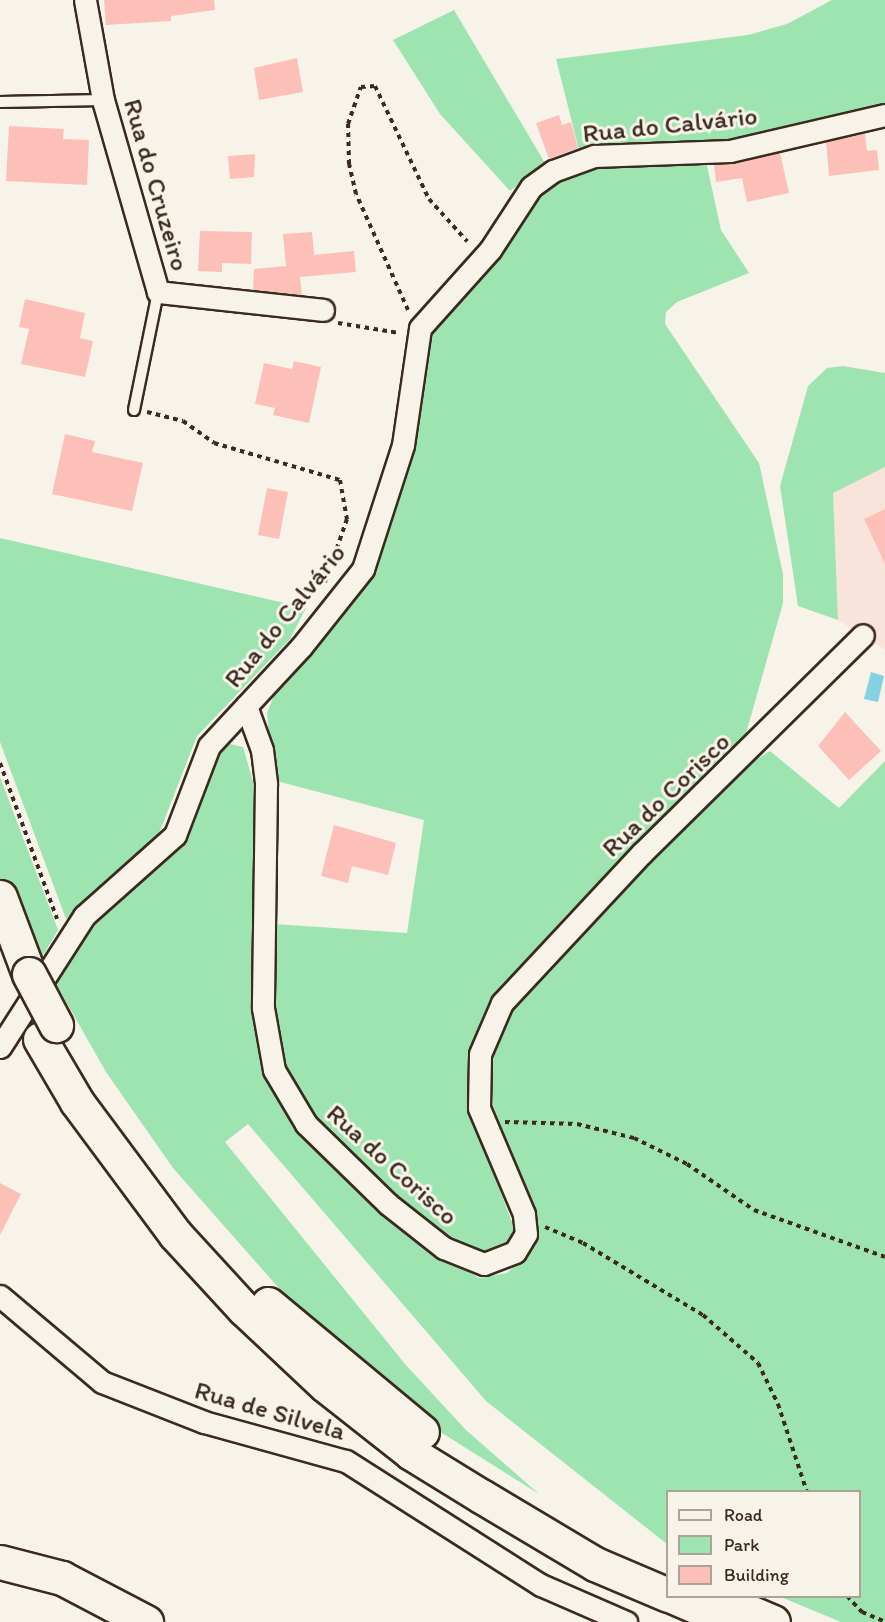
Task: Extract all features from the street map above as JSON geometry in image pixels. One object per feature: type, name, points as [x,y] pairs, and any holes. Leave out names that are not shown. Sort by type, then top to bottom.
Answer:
[{"type":"main road","points":[[0,897],[15,977],[48,1032],[151,1179],[245,1284],[390,1408],[489,1483],[603,1550],[666,1576]]},
{"type":"main road","points":[[48,1032],[77,1102],[175,1234],[244,1309],[325,1384],[411,1453],[481,1496],[596,1564],[666,1593]]},
{"type":"main road","points":[[0,1562],[62,1578],[146,1622]]},
{"type":"main road","points":[[677,1598],[732,1622]]},
{"type":"main road","points":[[718,1598],[773,1622]]},
{"type":"street","name":"Rua do Cruzeiro","points":[[85,0],[103,100],[158,292],[328,316]]},
{"type":"street","name":"Rua do Calvário","points":[[0,1047],[67,942],[96,902],[175,834],[202,757],[344,595],[369,557],[403,445],[423,322],[490,250],[531,186],[562,167],[613,154],[730,151],[885,115]]},
{"type":"street","name":"Rua do Corisco","points":[[246,706],[266,776],[263,1008],[268,1052],[282,1089],[306,1124],[349,1167],[457,1256],[484,1264],[507,1257],[522,1244],[526,1224],[483,1122],[480,1054],[511,992],[642,853],[863,635]]},
{"type":"street","name":"Rua de Silvela","points":[[0,1296],[102,1382],[204,1422],[339,1457],[541,1585],[626,1622]]},
{"type":"lane","points":[[0,102],[103,100]]},
{"type":"lane","points":[[134,410],[158,292]]},
{"type":"path","points":[[423,322],[404,305],[356,194],[348,124],[361,87],[375,86],[429,199],[467,241]]},
{"type":"path","points":[[328,316],[403,334]]},
{"type":"path","points":[[134,410],[172,417],[214,443],[340,480],[348,503],[344,536],[319,593]]},
{"type":"path","points":[[0,763],[67,942]]},
{"type":"path","points":[[483,1122],[577,1124],[634,1138],[687,1164],[754,1210],[885,1257]]},
{"type":"path","points":[[526,1224],[583,1243],[703,1316],[741,1346],[768,1380],[807,1490]]},
{"type":"path","points":[[849,1598],[862,1612],[885,1622]]},
{"type":"shaded area","points":[[885,467],[885,650],[838,620],[833,493]]},
{"type":"green space","points":[[832,0],[885,0],[885,106],[745,141],[579,150],[556,59],[748,35],[787,24]]},
{"type":"green space","points":[[454,10],[545,163],[510,191],[440,114],[393,40]]},
{"type":"green space","points":[[706,161],[721,230],[749,273],[677,302],[666,312],[665,324],[759,463],[783,574],[783,603],[743,744],[569,912],[499,990],[481,1020],[468,1070],[468,1106],[516,1233],[504,1248],[467,1252],[433,1229],[326,1131],[305,1109],[282,1070],[274,1021],[274,924],[407,933],[424,820],[273,780],[267,713],[275,693],[377,560],[408,460],[423,338],[539,186],[594,166]]},
{"type":"green space","points":[[843,366],[885,373],[885,467],[833,493],[838,620],[798,606],[780,486],[808,386],[827,368]]},
{"type":"green space","points":[[0,538],[306,608],[290,639],[197,736],[158,836],[66,919],[0,742]]},
{"type":"green space","points":[[222,742],[243,747],[254,785],[253,1005],[263,1062],[276,1094],[344,1178],[419,1243],[479,1278],[507,1273],[531,1251],[535,1237],[531,1206],[489,1095],[496,1037],[520,998],[639,868],[741,769],[770,751],[839,808],[885,761],[885,1622],[841,1622],[783,1598],[861,1598],[861,1490],[666,1490],[666,1543],[486,1401],[248,1124],[225,1142],[405,1364],[466,1430],[539,1494],[426,1423],[307,1320],[173,1168],[106,1072],[56,984],[100,917],[186,842],[200,780]]},
{"type":"green space","points":[[0,777],[58,930],[38,964],[0,882]]},
{"type":"water","points":[[871,672],[884,676],[878,702],[864,699]]},
{"type":"building","points":[[104,0],[214,0],[215,10],[171,16],[171,21],[106,25]]},
{"type":"building","points":[[297,58],[303,92],[259,100],[254,68]]},
{"type":"building","points":[[559,115],[562,125],[571,122],[578,148],[549,159],[536,123]]},
{"type":"building","points":[[9,126],[64,129],[63,139],[89,140],[87,185],[6,181]]},
{"type":"building","points":[[865,134],[867,151],[877,150],[879,170],[829,176],[826,142]]},
{"type":"building","points":[[780,153],[789,193],[747,202],[742,178],[716,182],[714,164]]},
{"type":"building","points":[[255,154],[254,177],[230,179],[228,156]]},
{"type":"building","points":[[200,231],[252,232],[251,264],[222,263],[222,272],[198,271]]},
{"type":"building","points":[[312,232],[314,255],[354,251],[356,272],[300,277],[302,295],[253,290],[254,269],[286,266],[283,234]]},
{"type":"building","points":[[25,299],[85,313],[80,338],[93,341],[85,377],[21,364],[29,329],[19,327]]},
{"type":"building","points":[[294,361],[321,367],[309,423],[273,415],[275,408],[255,404],[264,363],[292,369]]},
{"type":"building","points":[[65,434],[95,441],[92,452],[143,463],[132,511],[52,494]]},
{"type":"building","points":[[267,488],[288,492],[279,539],[258,535]]},
{"type":"building","points":[[885,509],[885,564],[864,519]]},
{"type":"building","points":[[845,712],[881,751],[849,780],[818,746]]},
{"type":"building","points":[[334,825],[396,843],[388,875],[352,866],[348,883],[321,876]]},
{"type":"building","points":[[0,1183],[21,1194],[0,1235]]}]
